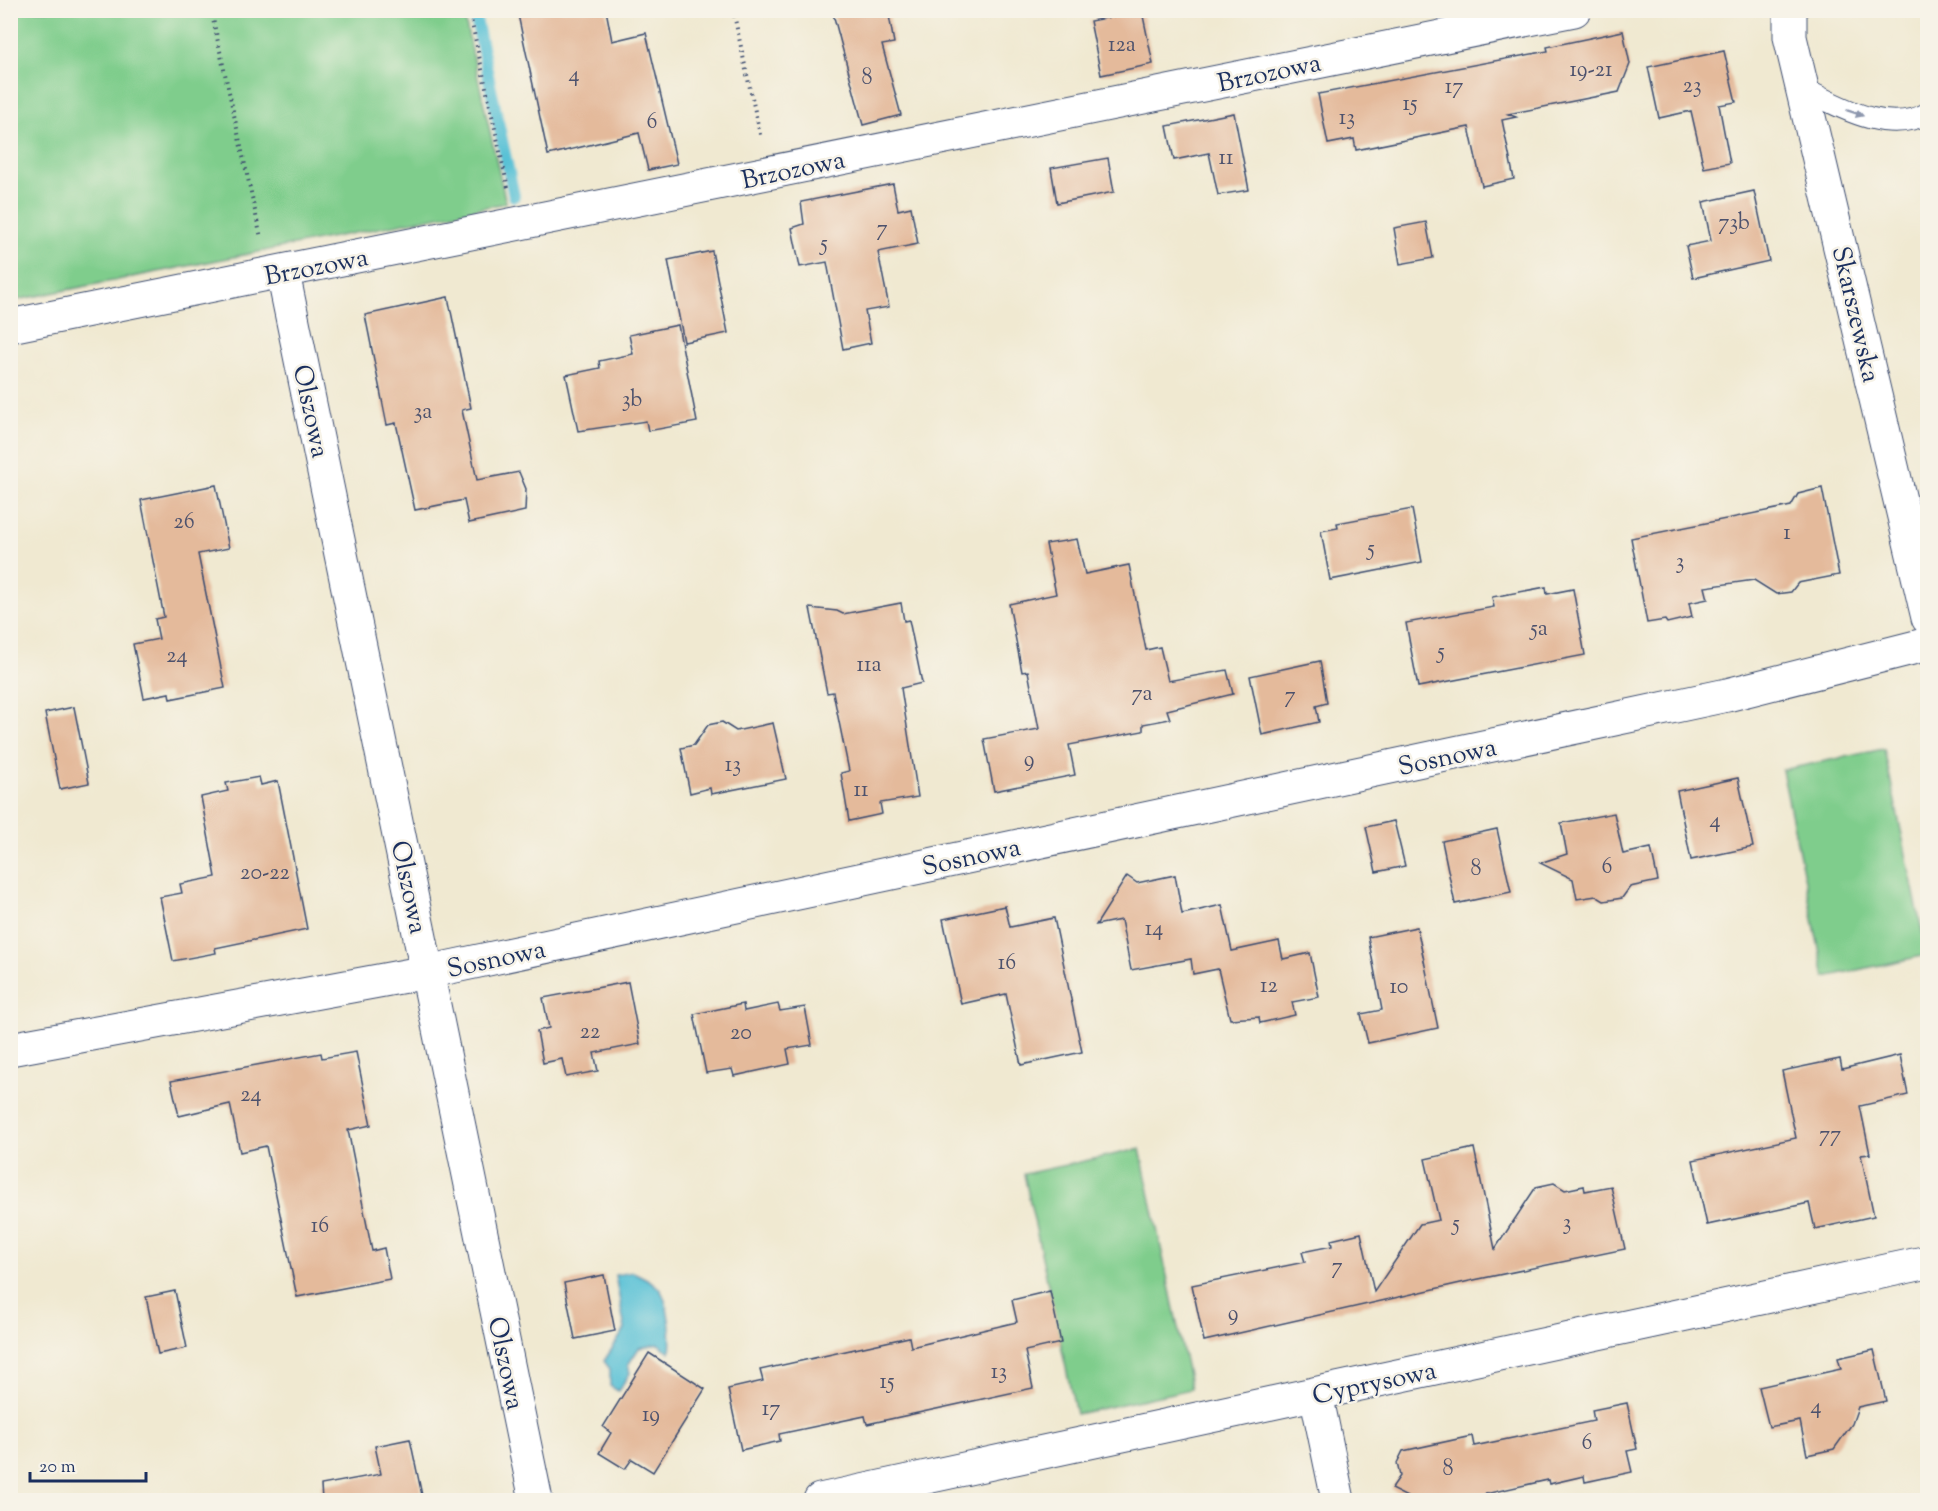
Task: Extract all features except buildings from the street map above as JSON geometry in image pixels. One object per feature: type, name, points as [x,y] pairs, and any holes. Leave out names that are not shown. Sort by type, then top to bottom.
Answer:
[{"type":"street","name":"Brzozowa","points":[[10,326],[517,226],[1574,10]]},
{"type":"street","name":"Skarszewska","points":[[1790,10],[1790,37],[1928,618]]},
{"type":"street","name":"Olszowa","points":[[283,273],[536,1500]]},
{"type":"street","name":"Sosnowa","points":[[10,1049],[427,972],[1704,700],[1928,644]]},
{"type":"street","name":"Cyprysowa","points":[[820,1500],[1928,1262]]},
{"type":"street","points":[[1316,1394],[1338,1500]]},
{"type":"lane","points":[[1802,88],[1855,114],[1889,121],[1928,113]]},
{"type":"path","points":[[211,10],[261,240]]},
{"type":"path","points":[[469,10],[517,226]]},
{"type":"path","points":[[733,10],[768,174]]},
{"type":"green space","points":[[11,10],[463,11],[506,203],[11,301]]},
{"type":"green space","points":[[1884,749],[1927,955],[1825,977],[1782,770]]},
{"type":"green space","points":[[1140,1149],[1191,1389],[1076,1414],[1024,1174]]},
{"type":"water","points":[[633,1272],[654,1284],[663,1295],[670,1323],[670,1352],[658,1344],[639,1348],[628,1365],[630,1373],[618,1391],[610,1386],[610,1369],[604,1361],[625,1329],[615,1275]]},
{"type":"waterway","points":[[474,10],[514,196]]}]
